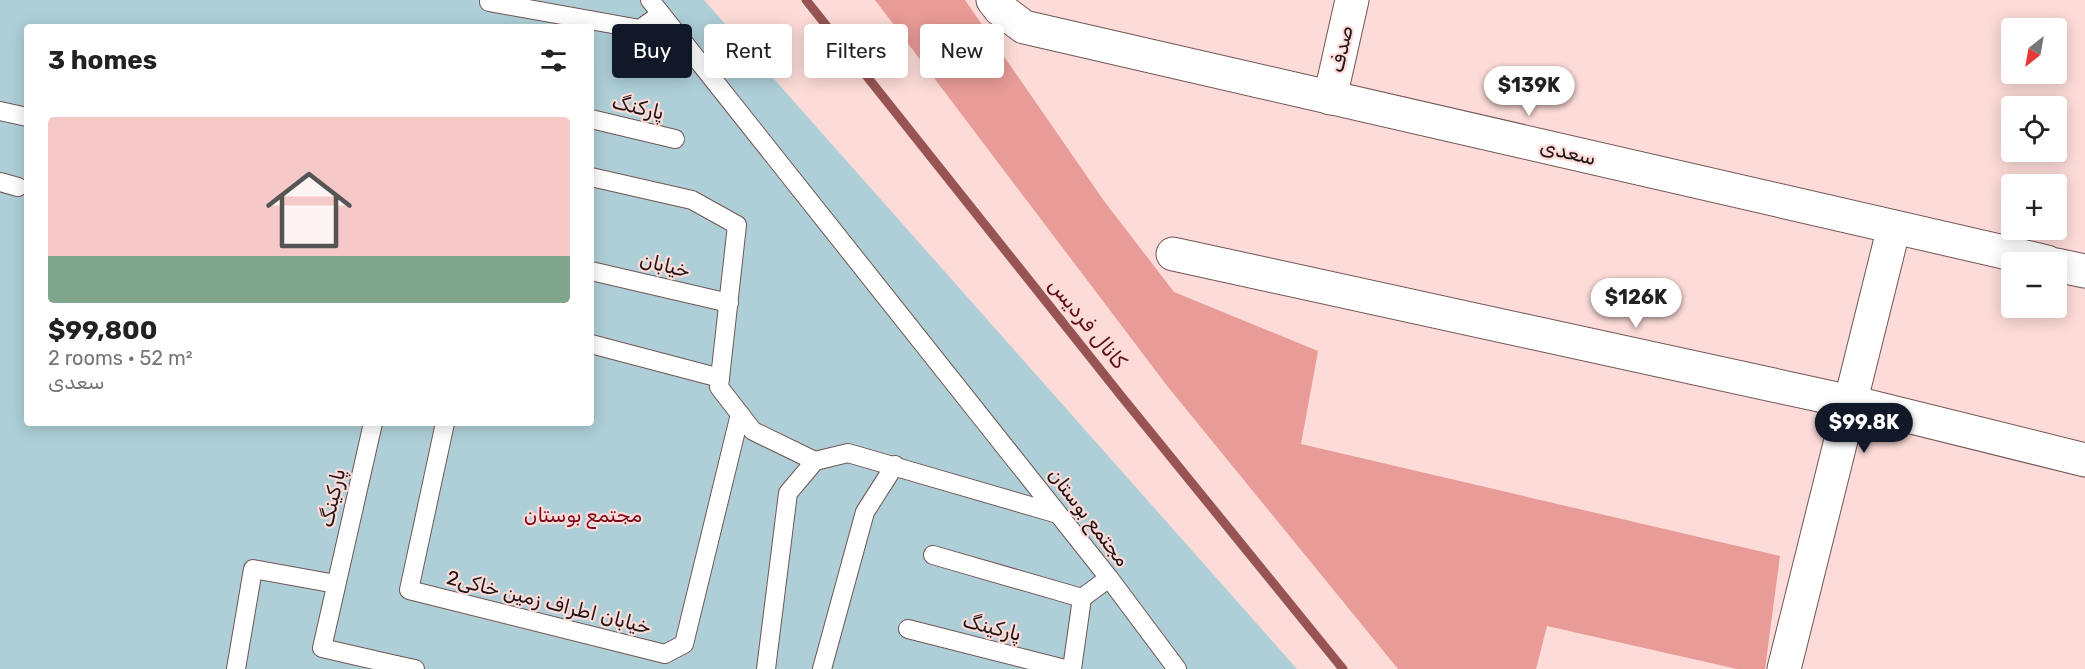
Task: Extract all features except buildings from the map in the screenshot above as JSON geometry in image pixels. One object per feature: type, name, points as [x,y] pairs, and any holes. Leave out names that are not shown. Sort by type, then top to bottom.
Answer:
[{"type":"street","name":"سعدی","points":[[993,0],[1000,9],[1024,27],[2003,252]]},
{"type":"street","name":"صدف","points":[[1330,98],[1352,0]]},
{"type":"street","points":[[1784,669],[1894,227]]},
{"type":"street","points":[[1173,254],[1851,402],[2085,460]]},
{"type":"street","points":[[2067,267],[2085,271]]},
{"type":"lane","points":[[489,2],[576,22],[640,29],[656,7]]},
{"type":"lane","name":"مجتمع بوستان","points":[[656,7],[1109,578],[1177,669]]},
{"type":"lane","points":[[0,111],[24,116]]},
{"type":"lane","name":"پارکنگ","points":[[594,120],[675,139]]},
{"type":"lane","points":[[594,178],[692,200],[737,225],[719,387],[753,431],[815,461]]},
{"type":"lane","points":[[0,182],[18,187]]},
{"type":"lane","name":"خیابان","points":[[594,272],[729,303]]},
{"type":"lane","points":[[594,345],[720,378]]},
{"type":"lane","name":"خیابان اطراف زمین خاکی2","points":[[444,426],[408,590],[665,654],[684,644],[740,414]]},
{"type":"lane","name":"پارکینگ","points":[[372,426],[322,648],[395,667]]},
{"type":"lane","points":[[766,669],[788,493],[815,461],[848,453],[1058,514]]},
{"type":"lane","points":[[822,669],[865,512],[895,465]]},
{"type":"lane","points":[[933,555],[1082,598]]},
{"type":"lane","points":[[236,669],[253,569],[336,584]]},
{"type":"lane","points":[[1072,669],[1082,598],[1109,578]]},
{"type":"lane","name":"پارکینگ","points":[[908,629],[1065,669]]},
{"type":"lane","points":[[395,667],[415,669]]},
{"type":"shaded area","points":[[875,0],[965,0],[982,24],[920,24],[920,59],[908,44],[908,24],[893,24]]},
{"type":"shaded area","points":[[1004,56],[1104,201],[1174,292],[1318,351],[1301,444],[1780,556],[1765,669],[1737,669],[1547,626],[1536,669],[1398,669],[1168,387],[934,78],[1004,78]]},
{"type":"waterway","name":"کانال فردیس","points":[[806,0],[1122,397],[1343,669]]}]
